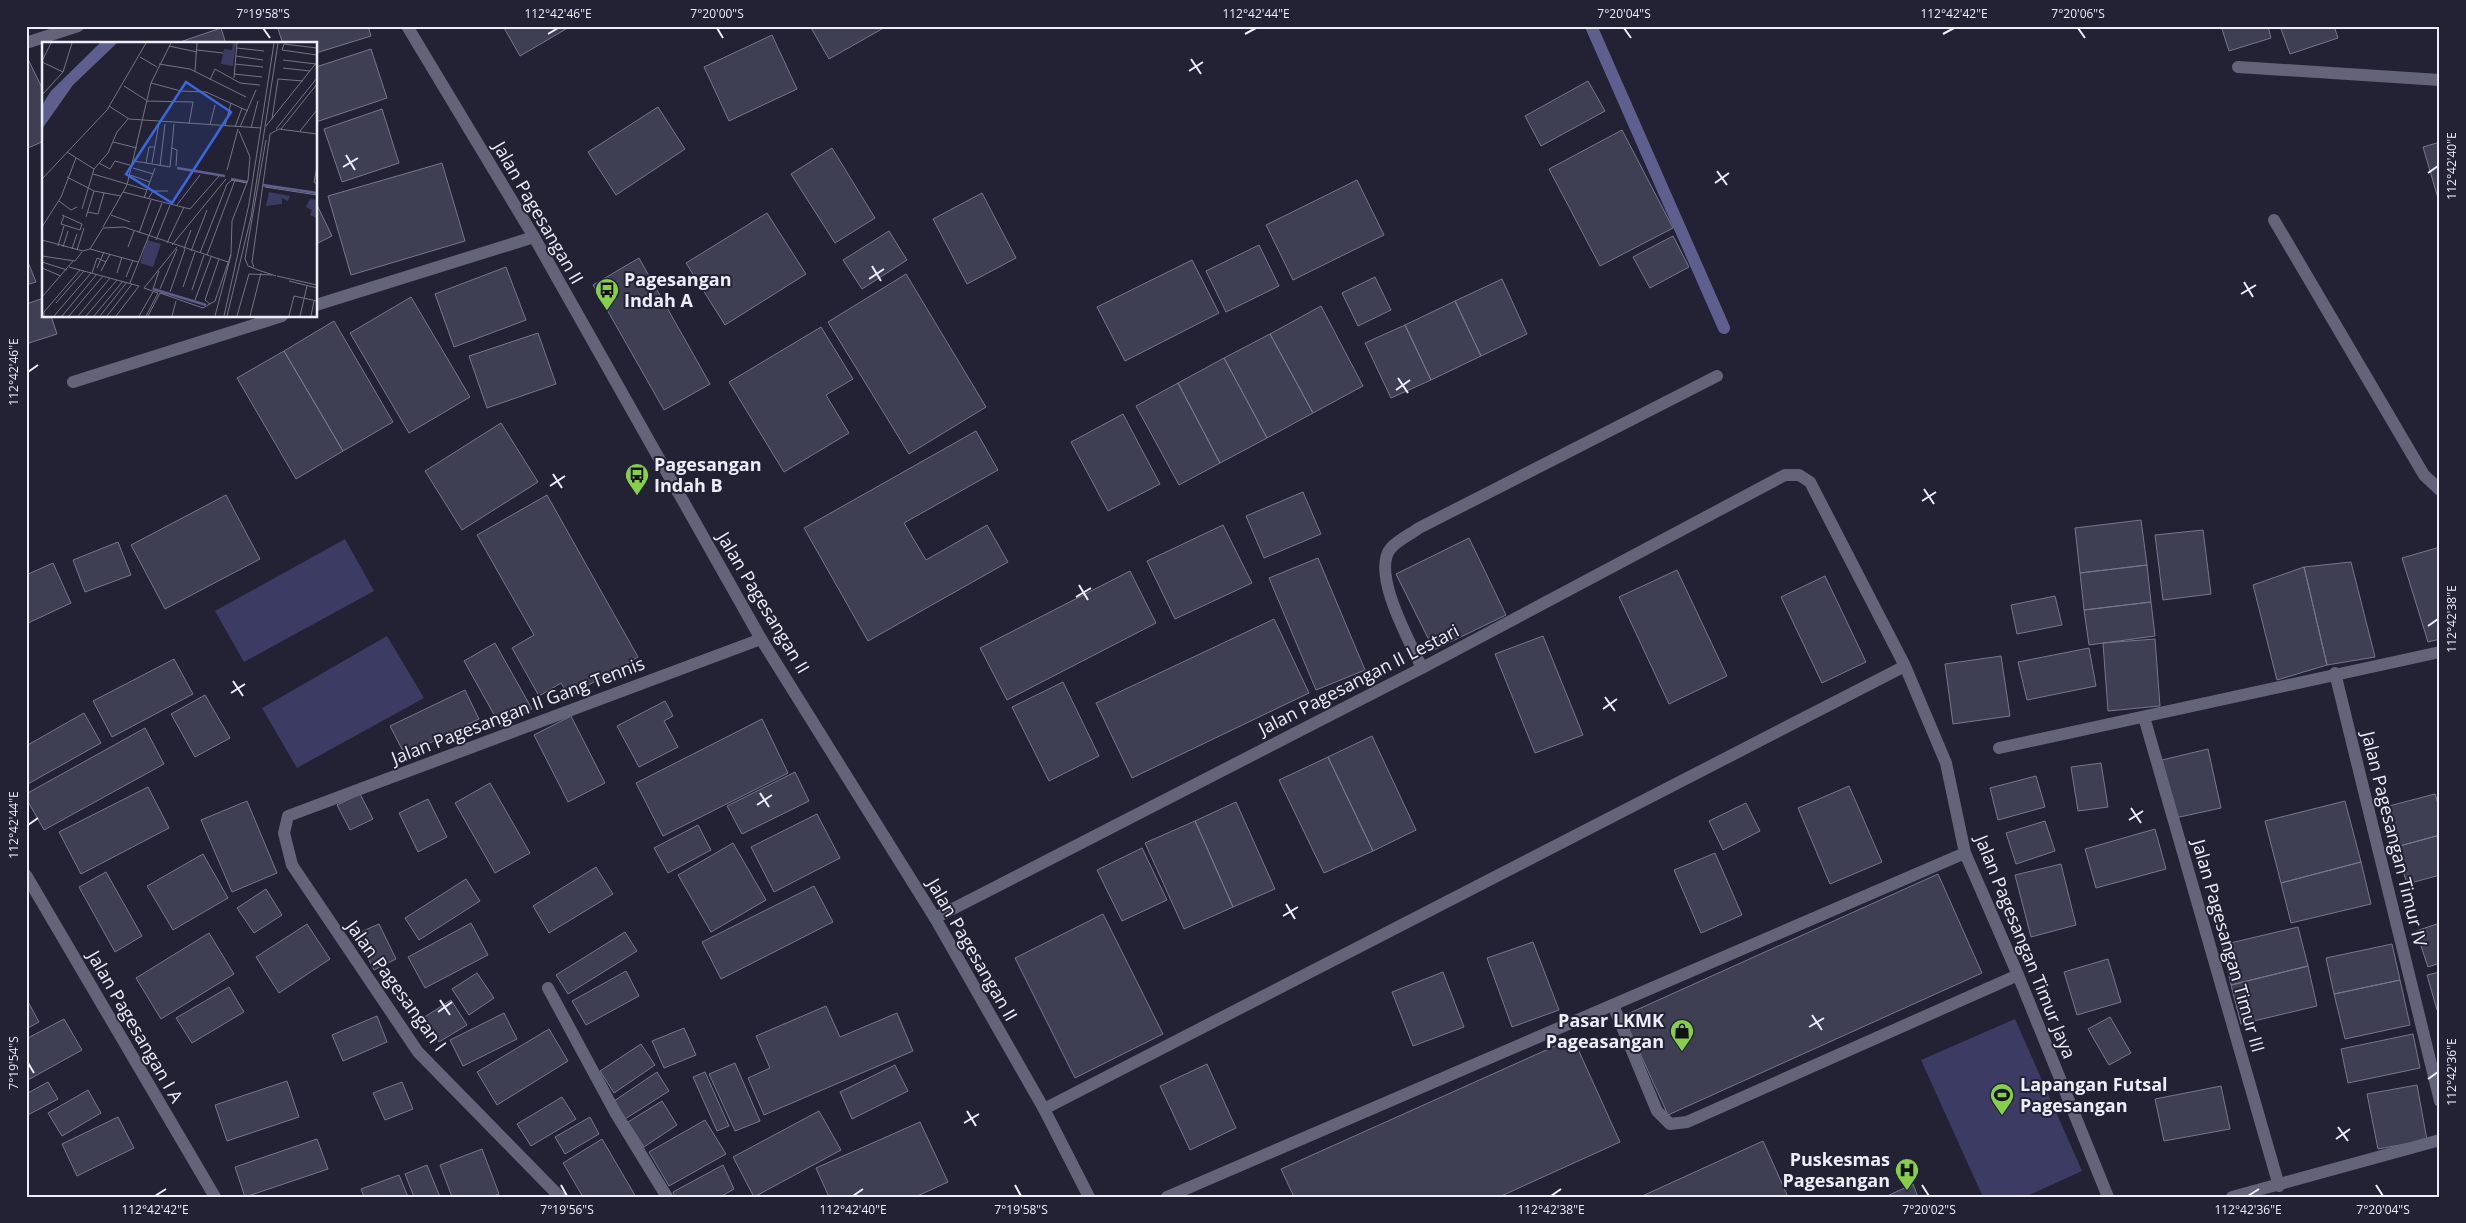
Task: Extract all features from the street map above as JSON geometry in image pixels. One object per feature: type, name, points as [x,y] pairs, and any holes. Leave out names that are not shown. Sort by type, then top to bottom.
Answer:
[{"type":"street","points":[[26,43],[78,26]]},
{"type":"street","name":"Jalan Pagesangan II","points":[[408,26],[534,237],[762,639],[935,918],[1044,1109],[1088,1197]]},
{"type":"street","points":[[2238,67],[2440,80]]},
{"type":"street","points":[[2274,220],[2424,474],[2440,490]]},
{"type":"street","points":[[318,304],[534,237]]},
{"type":"street","points":[[73,382],[276,318]]},
{"type":"street","points":[[1422,668],[1394,605],[1384,569],[1390,549],[1419,528],[1716,376]]},
{"type":"street","name":"Jalan Pagesangan II Lestari","points":[[935,918],[1422,668],[1785,475],[1799,475]]},
{"type":"street","name":"Jalan Pagesangan Timur Jaya","points":[[1799,475],[1810,482],[1905,666],[1946,763],[1965,853],[2018,976],[2108,1197]]},
{"type":"street","name":"Jalan Pagesangan II Gang Tennis","points":[[288,816],[762,639]]},
{"type":"street","points":[[1999,748],[2335,673],[2440,652]]},
{"type":"street","points":[[1044,1109],[1905,666]]},
{"type":"street","name":"Jalan Pagesangan Timur IV","points":[[2335,673],[2440,1100]]},
{"type":"street","name":"Jalan Pagesangan Timur III","points":[[2144,717],[2279,1186]]},
{"type":"street","name":"Jalan Pagesangan I","points":[[288,816],[284,834],[292,865],[418,1052],[560,1197]]},
{"type":"street","points":[[1167,1197],[1965,853]]},
{"type":"street","name":"Jalan Pagesangan I A","points":[[26,875],[215,1197]]},
{"type":"street","points":[[1612,1005],[1657,1111],[1670,1124],[1687,1122],[2018,976]]},
{"type":"street","points":[[548,988],[615,1112],[667,1197]]},
{"type":"street","points":[[2232,1197],[2247,1195],[2440,1140]]},
{"type":"shaded area","points":[[345,539],[374,591],[244,662],[215,611]]},
{"type":"shaded area","points":[[387,636],[424,698],[297,768],[262,708]]},
{"type":"shaded area","name":"Lapangan Futsal Pagesangan","points":[[2015,1019],[2082,1171],[2025,1197],[1983,1197],[1921,1060]]},
{"type":"building","points":[[277,26],[368,26],[371,36],[318,52],[318,42],[282,42]]},
{"type":"building","points":[[503,26],[571,26],[520,56]]},
{"type":"building","points":[[810,26],[887,26],[829,59]]},
{"type":"building","points":[[2221,26],[2268,26],[2271,38],[2229,51]]},
{"type":"building","points":[[2280,26],[2334,26],[2338,38],[2290,54]]},
{"type":"building","points":[[221,28],[225,42],[180,42]]},
{"type":"building","points":[[772,35],[797,89],[729,121],[704,67]]},
{"type":"building","points":[[371,49],[387,98],[318,121],[318,66]]},
{"type":"building","points":[[27,57],[42,88],[42,142],[28,148],[26,144]]},
{"type":"building","points":[[1588,81],[1605,111],[1541,146],[1525,116]]},
{"type":"building","points":[[658,107],[685,149],[616,195],[588,152]]},
{"type":"building","points":[[382,109],[399,163],[342,182],[324,129]]},
{"type":"building","points":[[1622,130],[1673,228],[1600,266],[1549,169]]},
{"type":"building","points":[[2440,142],[2440,205],[2423,147]]},
{"type":"building","points":[[832,148],[875,218],[835,243],[791,174]]},
{"type":"building","points":[[442,163],[465,241],[351,275],[328,196]]},
{"type":"building","points":[[1357,180],[1384,235],[1293,280],[1266,225]]},
{"type":"building","points":[[982,193],[1016,258],[967,284],[933,219]]},
{"type":"building","points":[[318,207],[332,236],[318,243]]},
{"type":"building","points":[[767,213],[806,274],[725,325],[686,263]]},
{"type":"building","points":[[889,231],[907,260],[862,289],[843,260]]},
{"type":"building","points":[[1673,236],[1689,267],[1650,288],[1633,257]]},
{"type":"building","points":[[1259,245],[1279,286],[1226,312],[1206,271]]},
{"type":"building","points":[[26,257],[36,282],[26,285]]},
{"type":"building","points":[[639,258],[710,384],[664,410],[593,285]]},
{"type":"building","points":[[1192,260],[1219,313],[1125,361],[1097,307]]},
{"type":"building","points":[[506,267],[526,320],[454,347],[435,294]]},
{"type":"building","points":[[906,274],[986,407],[909,454],[828,322]]},
{"type":"building","points":[[1375,277],[1391,310],[1358,326],[1342,293]]},
{"type":"building","points":[[1502,279],[1527,334],[1481,356],[1455,301]]},
{"type":"building","points":[[411,297],[470,397],[409,433],[350,333]]},
{"type":"building","points":[[42,299],[42,318],[52,318],[57,334],[26,344],[26,304]]},
{"type":"building","points":[[1455,301],[1481,356],[1431,380],[1405,325]]},
{"type":"building","points":[[1321,306],[1363,386],[1313,413],[1270,334]]},
{"type":"building","points":[[334,321],[393,422],[343,451],[284,351]]},
{"type":"building","points":[[1405,325],[1431,380],[1391,398],[1365,343]]},
{"type":"building","points":[[821,327],[853,379],[826,395],[849,433],[784,472],[729,382]]},
{"type":"building","points":[[538,333],[556,384],[487,408],[469,356]]},
{"type":"building","points":[[1270,334],[1313,413],[1267,438],[1224,358]]},
{"type":"building","points":[[284,351],[343,451],[296,479],[237,378]]},
{"type":"building","points":[[1224,358],[1267,438],[1220,463],[1178,383]]},
{"type":"building","points":[[1178,383],[1220,463],[1179,485],[1136,406]]},
{"type":"building","points":[[1123,414],[1160,484],[1108,511],[1071,442]]},
{"type":"building","points":[[501,423],[538,482],[462,530],[425,471]]},
{"type":"building","points":[[976,431],[998,470],[904,523],[926,560],[987,525],[1008,562],[868,641],[804,528]]},
{"type":"building","points":[[1303,492],[1321,534],[1264,558],[1246,516]]},
{"type":"building","points":[[226,495],[260,559],[165,609],[131,545]]},
{"type":"building","points":[[547,495],[638,657],[569,696],[561,683],[539,696],[512,648],[534,635],[477,535]]},
{"type":"building","points":[[2141,520],[2147,565],[2080,573],[2075,528]]},
{"type":"building","points":[[1223,525],[1252,583],[1175,619],[1147,561]]},
{"type":"building","points":[[2203,530],[2211,594],[2163,600],[2155,535]]},
{"type":"building","points":[[1469,538],[1506,615],[1434,650],[1396,574]]},
{"type":"building","points":[[118,542],[131,575],[85,592],[73,560]]},
{"type":"building","points":[[2440,547],[2440,639],[2428,642],[2402,558]]},
{"type":"building","points":[[1318,558],[1365,670],[1316,690],[1269,578]]},
{"type":"building","points":[[2351,562],[2375,657],[2327,665],[2304,567]]},
{"type":"building","points":[[53,563],[71,603],[26,624],[26,575]]},
{"type":"building","points":[[2147,565],[2151,602],[2084,610],[2080,573]]},
{"type":"building","points":[[2304,567],[2327,665],[2277,680],[2253,585]]},
{"type":"building","points":[[1677,570],[1727,676],[1669,704],[1619,597]]},
{"type":"building","points":[[1130,571],[1156,623],[1007,700],[980,648]]},
{"type":"building","points":[[1825,576],[1866,662],[1822,683],[1781,597]]},
{"type":"building","points":[[2055,596],[2062,625],[2017,634],[2011,605]]},
{"type":"building","points":[[2151,602],[2155,636],[2089,645],[2084,610]]},
{"type":"building","points":[[1274,619],[1309,693],[1132,778],[1096,703]]},
{"type":"building","points":[[1543,636],[1583,735],[1535,753],[1495,654]]},
{"type":"building","points":[[2155,639],[2160,706],[2108,711],[2103,643]]},
{"type":"building","points":[[495,643],[532,709],[501,727],[464,661]]},
{"type":"building","points":[[2089,648],[2096,686],[2027,700],[2018,662]]},
{"type":"building","points":[[2001,656],[2010,716],[1953,724],[1945,664]]},
{"type":"building","points":[[174,659],[193,694],[112,737],[93,701]]},
{"type":"building","points":[[1063,682],[1099,756],[1049,781],[1012,707]]},
{"type":"building","points":[[465,690],[479,719],[405,755],[390,726]]},
{"type":"building","points":[[205,695],[230,738],[195,757],[171,714]]},
{"type":"building","points":[[665,701],[673,716],[664,721],[678,747],[639,767],[617,726]]},
{"type":"building","points":[[84,713],[101,743],[26,785],[26,746]]},
{"type":"building","points":[[571,716],[605,783],[568,802],[534,735]]},
{"type":"building","points":[[762,719],[788,773],[663,836],[636,783]]},
{"type":"building","points":[[145,728],[164,764],[44,830],[26,798],[26,794]]},
{"type":"building","points":[[1372,736],[1416,830],[1373,851],[1328,757]]},
{"type":"building","points":[[2208,749],[2221,808],[2175,818],[2162,760]]},
{"type":"building","points":[[1328,757],[1373,851],[1324,873],[1279,780]]},
{"type":"building","points":[[2101,763],[2108,807],[2078,811],[2071,767]]},
{"type":"building","points":[[795,772],[809,801],[742,834],[727,806]]},
{"type":"building","points":[[2036,776],[2045,807],[1998,820],[1990,788]]},
{"type":"building","points":[[490,783],[530,853],[495,873],[455,803]]},
{"type":"building","points":[[1849,786],[1882,862],[1830,884],[1798,808]]},
{"type":"building","points":[[148,787],[169,828],[81,874],[59,832]]},
{"type":"building","points":[[360,794],[373,819],[350,830],[337,805]]},
{"type":"building","points":[[2435,794],[2440,810],[2440,835],[2396,847],[2385,807]]},
{"type":"building","points":[[428,799],[447,837],[418,852],[399,813]]},
{"type":"building","points":[[247,801],[277,873],[232,892],[201,820]]},
{"type":"building","points":[[2345,801],[2361,862],[2281,883],[2265,821]]},
{"type":"building","points":[[1236,802],[1275,889],[1233,907],[1195,821]]},
{"type":"building","points":[[1746,803],[1760,831],[1723,850],[1709,821]]},
{"type":"building","points":[[817,814],[840,858],[774,892],[751,847]]},
{"type":"building","points":[[1195,821],[1233,907],[1184,929],[1145,843]]},
{"type":"building","points":[[2045,821],[2055,851],[2016,864],[2006,833]]},
{"type":"building","points":[[698,825],[711,850],[668,873],[654,848]]},
{"type":"building","points":[[2155,829],[2166,869],[2096,888],[2085,849]]},
{"type":"building","points":[[2440,835],[2440,875],[2407,884],[2396,847]]},
{"type":"building","points":[[733,843],[766,900],[711,932],[678,875]]},
{"type":"building","points":[[1142,848],[1167,900],[1122,921],[1097,870]]},
{"type":"building","points":[[1715,853],[1742,915],[1701,933],[1674,870]]},
{"type":"building","points":[[203,854],[228,898],[173,930],[147,886]]},
{"type":"building","points":[[2361,862],[2371,904],[2291,923],[2281,883]]},
{"type":"building","points":[[2061,864],[2076,925],[2031,937],[2015,875]]},
{"type":"building","points":[[596,867],[613,894],[549,933],[533,906]]},
{"type":"building","points":[[106,872],[142,936],[115,952],[79,887]]},
{"type":"building","points":[[1938,874],[1982,973],[1668,1115],[1623,1016]]},
{"type":"building","points":[[466,879],[480,901],[419,940],[405,918]]},
{"type":"building","points":[[814,886],[833,922],[721,979],[702,942]]},
{"type":"building","points":[[266,889],[282,915],[254,933],[237,908]]},
{"type":"building","points":[[1103,914],[1163,1034],[1075,1078],[1015,958]]},
{"type":"building","points":[[471,923],[488,955],[425,988],[408,957]]},
{"type":"building","points":[[2440,923],[2440,963],[2428,967],[2416,931]]},
{"type":"building","points":[[307,924],[330,959],[279,993],[256,957]]},
{"type":"building","points":[[379,924],[396,959],[374,970],[356,934]]},
{"type":"building","points":[[2298,927],[2308,966],[2231,985],[2222,945]]},
{"type":"building","points":[[625,932],[637,951],[568,994],[556,975]]},
{"type":"building","points":[[209,933],[234,974],[161,1019],[136,978]]},
{"type":"building","points":[[1533,942],[1559,1010],[1512,1027],[1487,958]]},
{"type":"building","points":[[2392,944],[2400,980],[2334,994],[2326,958]]},
{"type":"building","points":[[2108,959],[2121,1002],[2077,1015],[2064,972]]},
{"type":"building","points":[[2308,966],[2317,1006],[2241,1024],[2231,985]]},
{"type":"building","points":[[626,971],[639,996],[586,1025],[572,1001]]},
{"type":"building","points":[[1443,972],[1464,1027],[1413,1046],[1392,992]]},
{"type":"building","points":[[2440,972],[2440,1009],[2437,1010],[2427,975]]},
{"type":"building","points":[[477,973],[494,998],[469,1015],[452,989]]},
{"type":"building","points":[[2400,980],[2410,1025],[2345,1039],[2334,994]]},
{"type":"building","points":[[229,987],[244,1012],[192,1043],[176,1018]]},
{"type":"building","points":[[26,998],[39,1022],[26,1029]]},
{"type":"building","points":[[451,1000],[467,1025],[439,1042],[423,1018]]},
{"type":"building","points":[[826,1006],[840,1037],[897,1013],[913,1051],[764,1115],[748,1078],[770,1068],[756,1036]]},
{"type":"building","points":[[504,1013],[517,1039],[463,1066],[450,1040]]},
{"type":"building","points":[[377,1016],[387,1042],[343,1061],[332,1035]]},
{"type":"building","points":[[2110,1017],[2131,1053],[2109,1065],[2088,1029]]},
{"type":"building","points":[[64,1019],[82,1050],[26,1081],[26,1039]]},
{"type":"building","points":[[684,1028],[696,1055],[664,1068],[652,1041]]},
{"type":"building","points":[[549,1029],[568,1061],[497,1105],[477,1072]]},
{"type":"building","points":[[2413,1034],[2420,1068],[2348,1083],[2341,1049]]},
{"type":"building","points":[[1573,1038],[1620,1142],[1499,1197],[1294,1197],[1281,1169]]},
{"type":"building","points":[[641,1044],[655,1065],[614,1093],[600,1071]]},
{"type":"building","points":[[735,1063],[760,1121],[735,1131],[709,1074]]},
{"type":"building","points":[[1207,1064],[1236,1128],[1190,1150],[1160,1086]]},
{"type":"building","points":[[895,1065],[908,1091],[852,1119],[840,1092]]},
{"type":"building","points":[[657,1072],[669,1091],[625,1119],[614,1101]]},
{"type":"building","points":[[705,1072],[729,1126],[717,1131],[693,1077]]},
{"type":"building","points":[[287,1081],[299,1117],[227,1141],[215,1105]]},
{"type":"building","points":[[48,1082],[58,1099],[26,1116],[26,1094]]},
{"type":"building","points":[[402,1082],[413,1109],[385,1120],[373,1093]]},
{"type":"building","points":[[2417,1085],[2427,1140],[2378,1149],[2367,1094]]},
{"type":"building","points":[[2221,1086],[2230,1129],[2164,1141],[2155,1099]]},
{"type":"building","points":[[88,1090],[101,1113],[62,1136],[48,1113]]},
{"type":"building","points":[[562,1097],[576,1119],[531,1146],[517,1124]]},
{"type":"building","points":[[662,1101],[677,1125],[644,1147],[628,1122]]},
{"type":"building","points":[[819,1111],[841,1150],[754,1197],[733,1157]]},
{"type":"building","points":[[118,1117],[134,1148],[77,1176],[62,1144]]},
{"type":"building","points":[[590,1117],[599,1134],[565,1154],[555,1137]]},
{"type":"building","points":[[705,1120],[726,1154],[669,1186],[649,1152]]},
{"type":"building","points":[[920,1122],[948,1182],[915,1197],[829,1197],[816,1168]]},
{"type":"building","points":[[317,1139],[328,1169],[245,1197],[235,1167]]},
{"type":"building","points":[[602,1139],[636,1197],[583,1197],[563,1163]]},
{"type":"building","points":[[1763,1141],[1788,1197],[1640,1197]]},
{"type":"building","points":[[482,1149],[499,1194],[491,1197],[452,1197],[440,1165]]},
{"type":"building","points":[[427,1165],[440,1197],[414,1197],[405,1174]]},
{"type":"building","points":[[723,1165],[734,1189],[720,1197],[675,1197],[673,1192]]},
{"type":"building","points":[[399,1175],[408,1197],[364,1197],[361,1189]]},
{"type":"building","name":"Puskesmas Pagesangan","points":[[1913,1184],[1918,1197],[1885,1197]]},
{"type":"waterway","points":[[1591,26],[1724,328]]},
{"type":"place","name":"Pagesangan Indah A","points":[[607,311]]},
{"type":"place","name":"Pagesangan Indah B","points":[[637,496]]},
{"type":"place","name":"Pasar LKMK Pageasangan","points":[[1682,1052]]},
{"type":"place","name":"Lapangan Futsal Pagesangan","points":[[2002,1116]]},
{"type":"place","name":"Puskesmas Pagesangan","points":[[1907,1191]]}]
